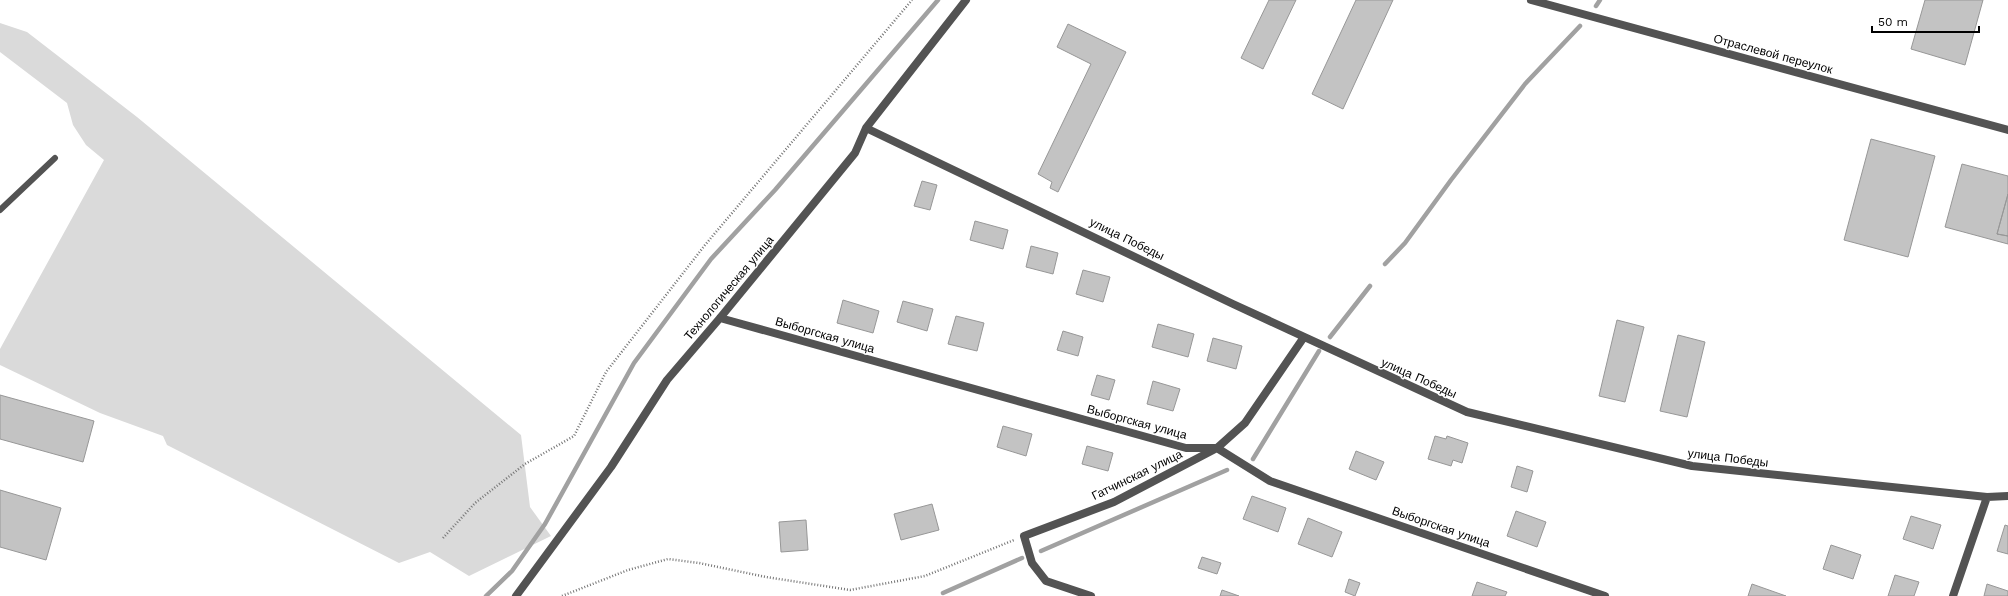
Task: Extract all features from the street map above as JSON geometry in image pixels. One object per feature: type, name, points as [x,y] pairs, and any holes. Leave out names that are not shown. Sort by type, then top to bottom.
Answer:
[{"type":"street","name":"Технологическая улица","points":[[516,596],[611,467],[667,380],[720,318],[855,153],[866,128],[966,0]]},
{"type":"street","name":"Отраслевой переулок","points":[[1531,0],[2008,130]]},
{"type":"street","name":"улица Победы","points":[[866,128],[1304,337],[1467,412],[1692,466],[1987,497],[2008,496]]},
{"type":"street","name":"Выборгская улица","points":[[720,318],[1186,448],[1217,448],[1270,481],[1605,596]]},
{"type":"street","name":"Гатчинская улица","points":[[1024,536],[1114,502],[1217,448],[1245,423],[1304,337]]},
{"type":"street","points":[[1953,596],[1987,497]]},
{"type":"street","points":[[1024,536],[1032,563],[1046,581],[1091,596]]},
{"type":"lane","points":[[0,210],[55,158]]},
{"type":"path","points":[[443,538],[475,503],[514,472],[525,464],[574,436],[606,372],[705,245],[912,0]]},
{"type":"path","points":[[562,596],[628,570],[668,559],[699,563],[774,578],[850,590],[925,576],[1024,536]]},
{"type":"shaded area","points":[[0,23],[27,32],[137,117],[521,435],[530,507],[551,536],[469,576],[430,552],[399,563],[167,445],[163,436],[100,413],[0,365],[0,349],[104,160],[86,145],[73,125],[67,103],[0,52]]},
{"type":"building","points":[[1269,0],[1296,0],[1263,69],[1241,58]]},
{"type":"building","points":[[1356,0],[1393,0],[1343,109],[1312,94]]},
{"type":"building","points":[[1925,0],[1983,0],[1965,65],[1911,49]]},
{"type":"building","points":[[1068,24],[1126,52],[1058,192],[1050,188],[1052,182],[1038,174],[1091,64],[1057,47]]},
{"type":"building","points":[[1871,139],[1935,156],[1908,257],[1844,240]]},
{"type":"building","points":[[1962,164],[2008,176],[2008,194],[1997,234],[2008,236],[2008,244],[1945,227]]},
{"type":"building","points":[[922,181],[937,185],[930,210],[914,206]]},
{"type":"building","points":[[2008,194],[2008,236],[1997,234]]},
{"type":"building","points":[[975,221],[1008,230],[1003,249],[970,240]]},
{"type":"building","points":[[1031,246],[1058,253],[1053,274],[1026,267]]},
{"type":"building","points":[[1083,270],[1110,277],[1103,302],[1076,294]]},
{"type":"building","points":[[843,300],[879,311],[873,333],[837,323]]},
{"type":"building","points":[[903,301],[933,309],[927,331],[897,322]]},
{"type":"building","points":[[956,316],[984,323],[977,351],[948,344]]},
{"type":"building","points":[[1617,320],[1644,327],[1625,402],[1599,396]]},
{"type":"building","points":[[1158,324],[1194,334],[1188,357],[1152,347]]},
{"type":"building","points":[[1063,331],[1083,337],[1078,356],[1057,350]]},
{"type":"building","points":[[1678,335],[1705,342],[1687,417],[1660,411]]},
{"type":"building","points":[[1213,338],[1242,346],[1236,369],[1207,361]]},
{"type":"building","points":[[1097,375],[1115,380],[1109,400],[1091,395]]},
{"type":"building","points":[[1153,381],[1180,389],[1173,411],[1147,404]]},
{"type":"building","points":[[0,395],[94,421],[83,462],[0,439]]},
{"type":"building","points":[[1003,426],[1032,434],[1026,456],[997,447]]},
{"type":"building","points":[[1435,436],[1446,439],[1447,436],[1468,443],[1462,463],[1453,460],[1451,466],[1428,459]]},
{"type":"building","points":[[1087,446],[1113,453],[1108,471],[1082,464]]},
{"type":"building","points":[[1356,451],[1384,462],[1376,480],[1349,469]]},
{"type":"building","points":[[1517,466],[1533,471],[1527,492],[1511,487]]},
{"type":"building","points":[[0,490],[61,508],[46,560],[0,547]]},
{"type":"building","points":[[1252,496],[1286,508],[1278,532],[1243,519]]},
{"type":"building","points":[[932,504],[939,530],[901,540],[894,514]]},
{"type":"building","points":[[1516,511],[1546,522],[1537,547],[1507,536]]},
{"type":"building","points":[[1911,516],[1941,525],[1933,549],[1903,539]]},
{"type":"building","points":[[1308,518],[1342,532],[1332,557],[1298,544]]},
{"type":"building","points":[[806,520],[808,550],[781,552],[779,522]]},
{"type":"building","points":[[2005,525],[2008,526],[2008,554],[1997,551]]},
{"type":"building","points":[[1831,545],[1861,555],[1853,579],[1823,569]]},
{"type":"building","points":[[1202,557],[1221,563],[1217,574],[1198,568]]},
{"type":"building","points":[[1895,575],[1919,582],[1914,596],[1888,596]]},
{"type":"building","points":[[1349,579],[1360,583],[1355,596],[1345,592]]},
{"type":"building","points":[[1477,582],[1507,592],[1505,596],[1472,596]]},
{"type":"building","points":[[1752,584],[1786,596],[1748,596]]},
{"type":"building","points":[[1987,584],[2008,591],[2008,596],[1984,596]]},
{"type":"building","points":[[1222,590],[1239,596],[1220,596]]},
{"type":"waterway","points":[[486,596],[512,571],[545,524],[634,363],[711,259],[775,190],[938,0]]},
{"type":"waterway","points":[[1596,6],[1600,0]]},
{"type":"waterway","points":[[1385,264],[1405,243],[1451,180],[1525,84],[1580,26]]},
{"type":"waterway","points":[[1330,337],[1370,286]]},
{"type":"waterway","points":[[1253,459],[1319,351]]},
{"type":"waterway","points":[[1041,551],[1227,470]]},
{"type":"waterway","points":[[943,593],[1022,558]]}]
